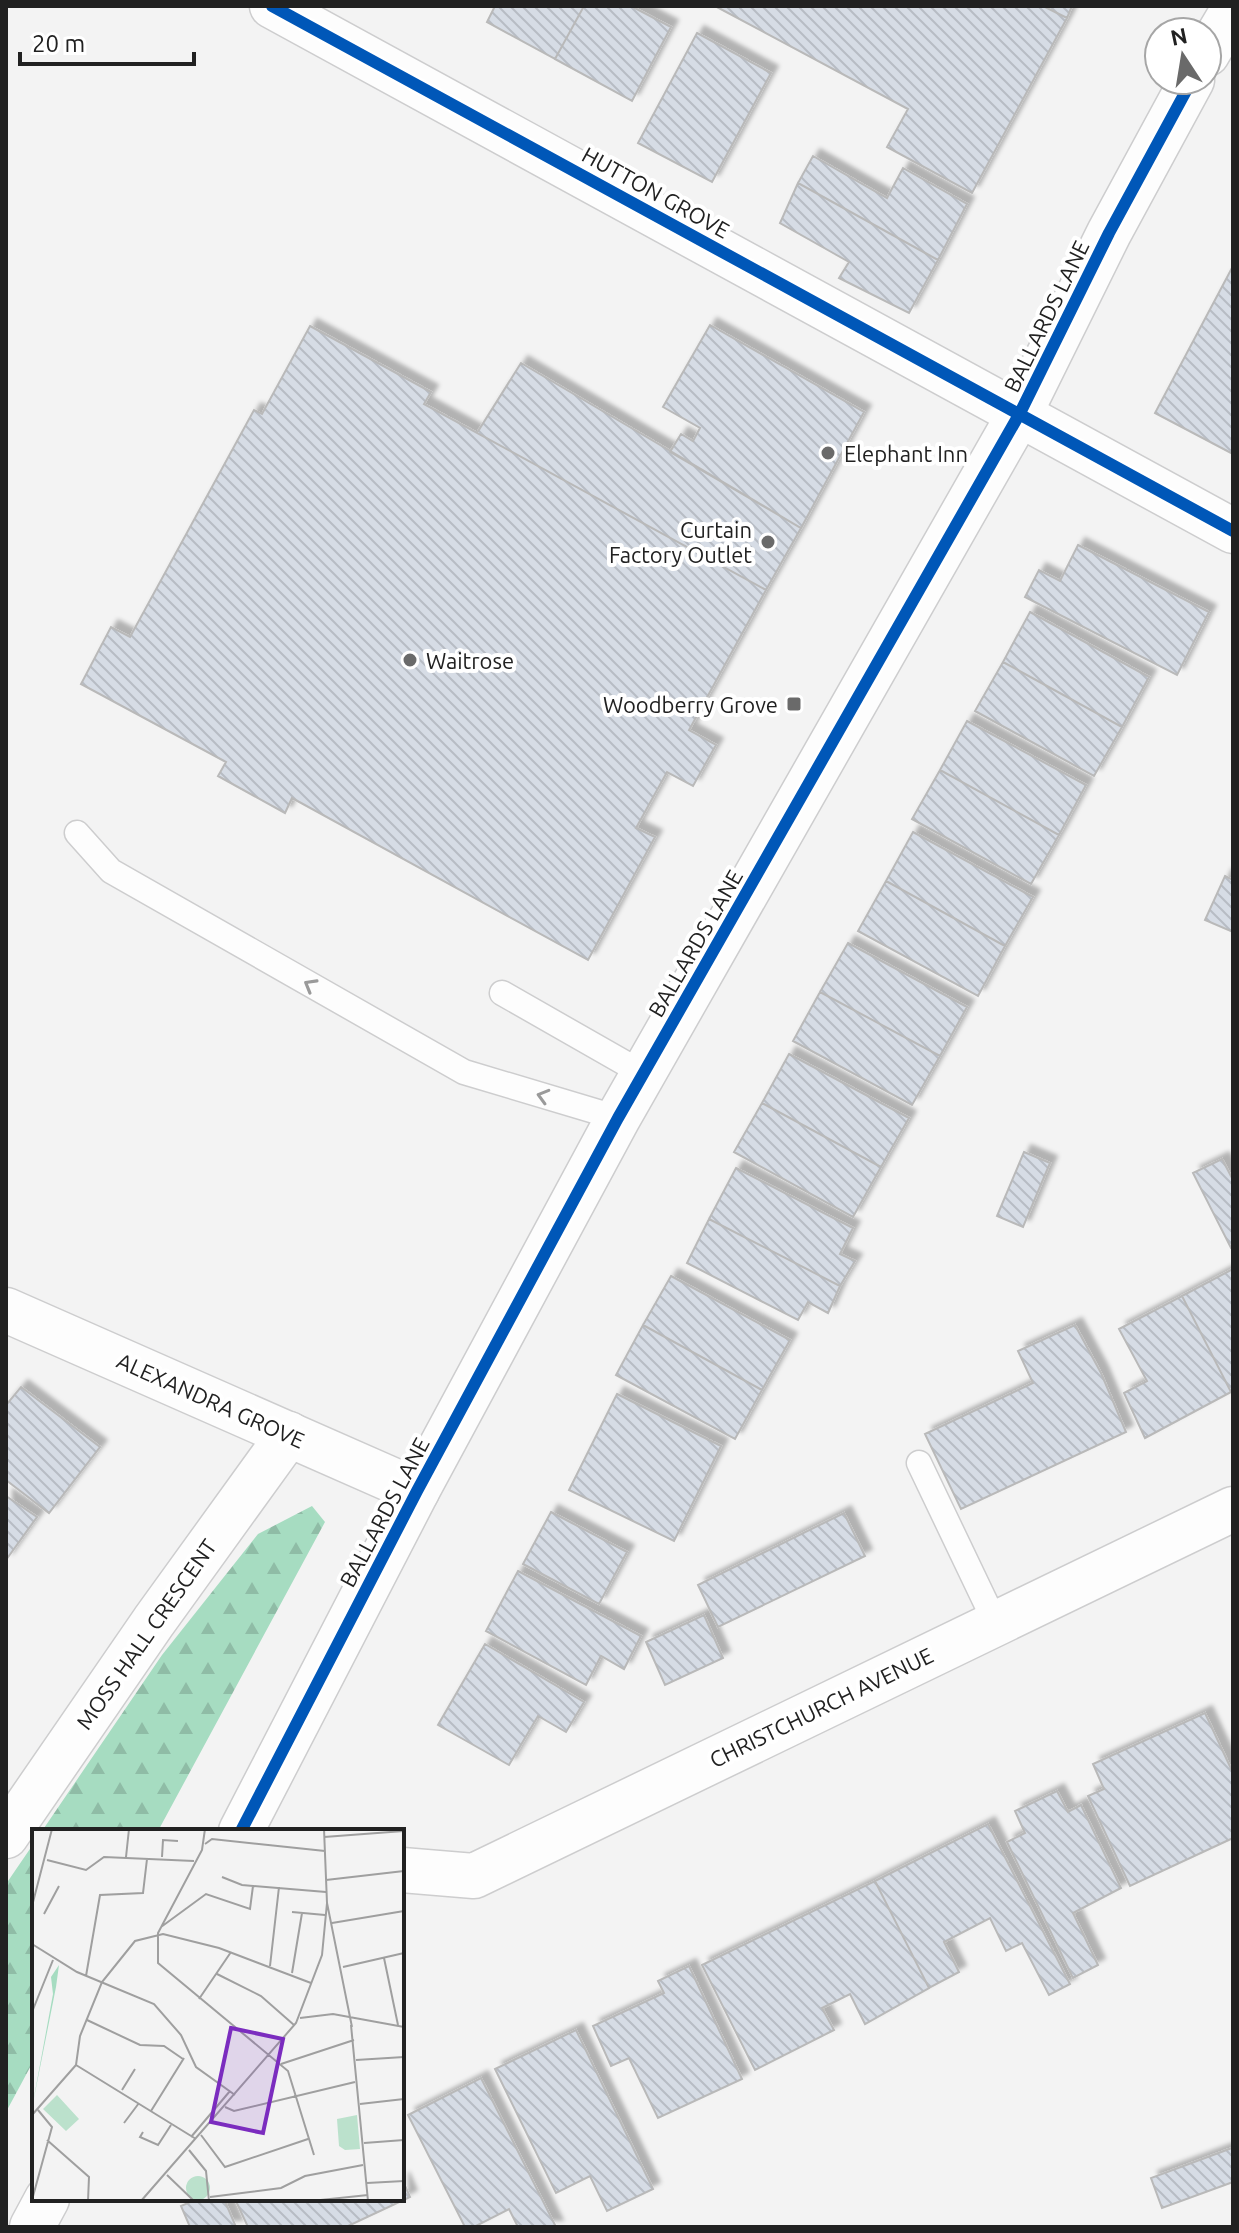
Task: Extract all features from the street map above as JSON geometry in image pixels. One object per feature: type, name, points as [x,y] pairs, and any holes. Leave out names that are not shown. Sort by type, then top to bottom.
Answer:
[{"type":"street","name":"HUTTON GROVE","points":[[272,6],[1020,413]]},
{"type":"street","name":"BALLARDS LANE","points":[[254,1828],[417,1491],[618,1118],[1020,413],[1109,233],[1183,96]]},
{"type":"street","points":[[1020,413],[1233,531]]},
{"type":"street","name":"ALEXANDRA GROVE","points":[[6,1310],[417,1491]]},
{"type":"street","name":"MOSS HALL CRESCENT","points":[[6,1836],[154,1621],[289,1434]]},
{"type":"street","name":"CHRISTCHURCH AVENUE","points":[[404,1870],[474,1876],[1233,1509]]},
{"type":"street","points":[[32,2227],[46,2201]]},
{"type":"lane","points":[[77,833],[111,871],[464,1072],[618,1118]]},
{"type":"lane","points":[[502,993],[644,1074]]},
{"type":"lane","points":[[919,1463],[995,1622]]},
{"type":"green space","points":[[312,1506],[325,1522],[159,1829],[43,1829],[162,1655],[258,1534]]},
{"type":"green space","points":[[32,1846],[32,2064],[6,2112],[6,1884]]},
{"type":"building","points":[[495,6],[584,6],[555,59],[487,22]]},
{"type":"building","points":[[584,6],[631,6],[671,27],[632,101],[555,59]]},
{"type":"building","points":[[715,6],[1043,6],[1067,18],[972,193],[887,147],[908,109]]},
{"type":"building","points":[[1043,6],[1072,6],[1067,18]]},
{"type":"building","points":[[697,33],[771,73],[712,182],[638,143]]},
{"type":"building","points":[[813,156],[887,198],[903,168],[967,204],[938,260],[798,183]]},
{"type":"building","points":[[798,183],[938,260],[909,313],[839,278],[849,262],[780,223]]},
{"type":"building","points":[[1233,266],[1233,454],[1155,413]]},
{"type":"building","points":[[710,325],[864,412],[801,528],[670,452],[681,434],[693,441],[700,428],[663,407]]},
{"type":"building","name":"Waitrose","points":[[310,326],[431,392],[424,404],[766,590],[689,730],[716,745],[693,786],[667,772],[636,828],[655,837],[588,960],[292,798],[285,813],[218,776],[226,762],[81,684],[111,627],[130,637],[254,410],[262,414]]},
{"type":"building","points":[[521,363],[801,528],[766,590],[477,433]]},
{"type":"building","points":[[1078,545],[1209,612],[1177,675],[1025,597],[1039,570],[1060,581]]},
{"type":"building","points":[[1030,612],[1149,677],[1122,727],[1003,662]]},
{"type":"building","points":[[1003,662],[1122,727],[1094,776],[975,711]]},
{"type":"building","points":[[967,721],[1086,785],[1059,835],[940,770]]},
{"type":"building","points":[[940,770],[1059,835],[1031,884],[912,819]]},
{"type":"building","points":[[913,832],[1033,897],[1005,946],[886,881]]},
{"type":"building","points":[[1225,876],[1233,880],[1233,932],[1205,920]]},
{"type":"building","points":[[886,881],[1005,946],[978,996],[858,931]]},
{"type":"building","points":[[848,943],[967,1007],[940,1056],[820,992]]},
{"type":"building","points":[[820,992],[940,1056],[912,1105],[793,1041]]},
{"type":"building","points":[[789,1054],[909,1118],[881,1167],[762,1103]]},
{"type":"building","points":[[762,1103],[881,1167],[853,1217],[734,1152]]},
{"type":"building","points":[[1024,1152],[1050,1163],[1023,1227],[997,1216]]},
{"type":"building","points":[[1222,1159],[1233,1180],[1231,1248],[1193,1173]]},
{"type":"building","points":[[736,1168],[853,1228],[840,1254],[855,1261],[840,1286],[709,1219]]},
{"type":"building","points":[[709,1219],[840,1286],[828,1313],[808,1302],[798,1320],[687,1263]]},
{"type":"building","points":[[1233,1269],[1233,1391],[1231,1392],[1182,1296]]},
{"type":"building","points":[[671,1276],[790,1340],[762,1390],[643,1325]]},
{"type":"building","points":[[1182,1296],[1231,1392],[1145,1438],[1124,1393],[1147,1381],[1119,1329]]},
{"type":"building","points":[[643,1325],[762,1390],[735,1439],[616,1375]]},
{"type":"building","points":[[1075,1325],[1101,1373],[1126,1432],[961,1509],[925,1434],[1033,1383],[1018,1351]]},
{"type":"building","points":[[21,1387],[100,1447],[49,1513],[6,1480],[6,1405]]},
{"type":"building","points":[[617,1394],[721,1446],[674,1541],[569,1490]]},
{"type":"building","points":[[6,1496],[37,1517],[6,1560]]},
{"type":"building","points":[[551,1512],[627,1552],[599,1604],[523,1564]]},
{"type":"building","points":[[844,1513],[865,1556],[718,1627],[698,1585]]},
{"type":"building","points":[[518,1571],[641,1636],[624,1669],[601,1656],[586,1685],[486,1631]]},
{"type":"building","points":[[704,1615],[723,1658],[665,1685],[646,1642]]},
{"type":"building","points":[[485,1644],[584,1702],[566,1732],[538,1716],[509,1765],[438,1725]]},
{"type":"building","points":[[1205,1713],[1233,1773],[1233,1838],[1130,1886],[1088,1796],[1104,1789],[1093,1764]]},
{"type":"building","points":[[1057,1791],[1068,1812],[1081,1805],[1121,1888],[1073,1913],[1098,1965],[1073,1978],[1007,1842],[1025,1833],[1015,1811]]},
{"type":"building","points":[[988,1824],[1070,1984],[1049,1995],[1022,1943],[1006,1951],[990,1918],[944,1942],[959,1972],[929,1988],[875,1881]]},
{"type":"building","points":[[875,1881],[929,1988],[865,2024],[850,1994],[822,2008],[834,2030],[755,2070],[702,1965]]},
{"type":"building","points":[[689,1966],[742,2079],[658,2118],[629,2058],[611,2066],[593,2026],[664,1993],[658,1981]]},
{"type":"building","points":[[576,2030],[653,2189],[607,2211],[590,2176],[556,2193],[495,2069]]},
{"type":"building","points":[[481,2078],[556,2227],[518,2227],[509,2209],[474,2227],[465,2227],[408,2115]]},
{"type":"building","points":[[1232,2148],[1233,2182],[1162,2208],[1151,2178]]},
{"type":"building","points":[[404,2184],[410,2197],[404,2200]]},
{"type":"building","points":[[192,2201],[225,2201],[236,2227],[190,2227],[181,2206]]},
{"type":"building","points":[[236,2201],[401,2201],[346,2227],[248,2227]]},
{"type":"cycle path","points":[[272,6],[1233,531]]},
{"type":"cycle path","points":[[242,1829],[417,1491],[618,1118],[1020,413],[1109,233],[1183,96]]},
{"type":"place","name":"Elephant Inn","points":[[828,453]]},
{"type":"place","name":"Curtain Factory Outlet","points":[[768,542]]},
{"type":"place","name":"Waitrose","points":[[410,660]]},
{"type":"place","name":"Woodberry Grove","points":[[794,704]]}]
